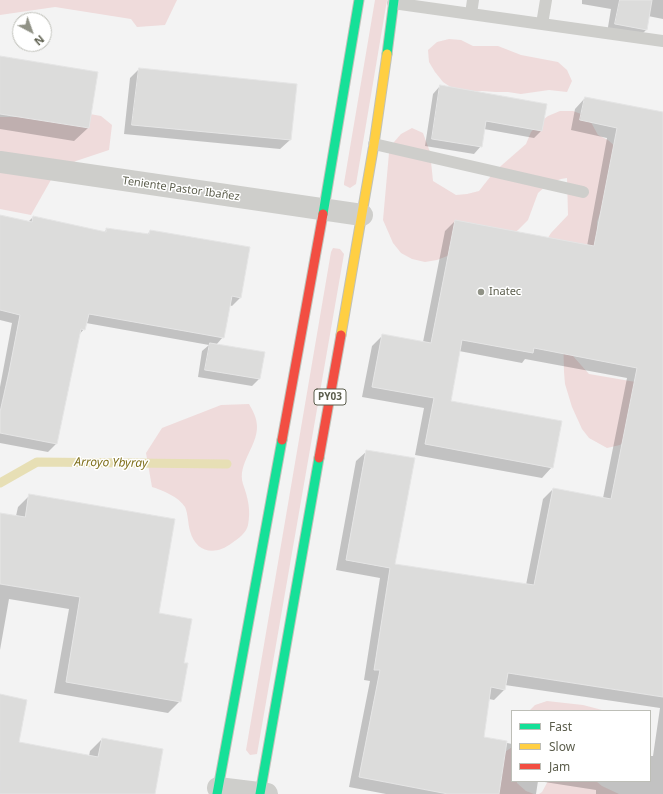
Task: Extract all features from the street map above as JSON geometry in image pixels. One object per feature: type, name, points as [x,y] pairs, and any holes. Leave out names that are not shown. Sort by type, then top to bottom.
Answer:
[{"type":"highway","points":[[218,791],[324,209],[359,0]]},
{"type":"highway","name":"PY03","points":[[263,794],[374,144],[394,1]]},
{"type":"street","name":"Teniente Pastor Ibañez","points":[[0,162],[362,215]]},
{"type":"street","points":[[218,791],[263,794]]},
{"type":"lane","points":[[471,14],[473,0]]},
{"type":"lane","points":[[542,24],[546,0]]},
{"type":"lane","points":[[394,1],[471,14],[663,41]]},
{"type":"lane","points":[[374,144],[583,192]]},
{"type":"shaded area","points":[[0,0],[177,0],[165,25],[137,27],[131,19],[55,7],[12,12],[12,13],[0,15]]},
{"type":"shaded area","points":[[375,0],[387,0],[356,184],[350,188],[344,185],[344,183]]},
{"type":"shaded area","points":[[449,39],[461,40],[473,46],[498,46],[521,55],[558,62],[567,70],[572,81],[567,92],[549,90],[521,94],[482,91],[467,92],[455,90],[443,82],[429,62],[428,50],[437,42]]},
{"type":"shaded area","points":[[68,110],[101,116],[112,125],[109,150],[76,161],[56,171],[31,215],[0,209],[0,117],[19,117]]},
{"type":"shaded area","points":[[560,111],[573,111],[584,115],[592,124],[598,135],[608,140],[617,148],[620,160],[597,222],[597,249],[581,347],[573,356],[589,374],[636,382],[650,419],[620,445],[607,448],[589,438],[582,429],[572,407],[565,384],[563,331],[544,244],[551,233],[568,215],[567,178],[548,184],[538,193],[528,220],[508,238],[437,260],[425,262],[412,259],[401,253],[393,243],[383,220],[389,153],[394,142],[401,134],[412,128],[423,133],[430,152],[433,181],[456,195],[467,194],[479,191],[494,172],[526,144],[531,132],[539,123],[548,116]]},
{"type":"shaded area","points":[[333,248],[340,249],[344,254],[257,754],[250,755],[246,750],[331,252]]},
{"type":"shaded area","points":[[249,404],[256,418],[257,427],[254,442],[245,462],[242,477],[249,509],[247,528],[244,533],[226,547],[213,551],[207,550],[201,548],[193,538],[189,528],[186,509],[182,503],[170,494],[152,487],[146,453],[162,428],[221,405]]},
{"type":"shaded area","points":[[547,701],[583,705],[602,710],[530,710],[535,705]]},
{"type":"shaded area","points":[[511,748],[511,782],[517,782],[526,791],[534,794],[487,794],[492,761]]},
{"type":"shaded area","points":[[547,782],[597,782],[619,794],[539,794],[542,792]]},
{"type":"building","points":[[620,0],[652,0],[647,30],[615,24]]},
{"type":"building","points":[[0,56],[98,72],[89,128],[0,114]]},
{"type":"building","points":[[139,68],[297,84],[291,140],[132,125]]},
{"type":"building","points":[[440,85],[547,104],[542,131],[486,121],[482,147],[432,139]]},
{"type":"building","points":[[585,97],[663,112],[663,697],[508,673],[505,690],[491,687],[484,737],[507,741],[499,794],[448,794],[359,777],[380,670],[374,670],[390,568],[346,560],[366,450],[415,458],[395,564],[534,585],[553,488],[611,499],[637,368],[534,348],[533,353],[462,340],[451,401],[562,421],[553,468],[425,444],[434,398],[372,387],[382,334],[431,343],[455,220],[594,246],[617,128],[580,120]]},
{"type":"building","points":[[0,215],[32,222],[33,216],[106,232],[106,228],[149,234],[150,230],[250,247],[241,298],[232,296],[224,338],[89,314],[85,330],[81,329],[57,444],[0,433],[0,412],[20,315],[0,310]]},
{"type":"building","points":[[210,343],[265,352],[260,379],[205,370]]},
{"type":"building","points":[[29,494],[175,519],[159,613],[192,619],[184,663],[188,663],[181,702],[66,682],[80,597],[0,584],[0,513],[25,517]]},
{"type":"building","points":[[0,694],[27,700],[19,742],[98,757],[102,738],[163,749],[155,794],[0,794]]},
{"type":"waterway","name":"Arroyo Ybyray","points":[[0,483],[37,462],[227,464]]},
{"type":"traffic: fast","points":[[323,214],[359,0]]},
{"type":"traffic: fast","points":[[387,54],[394,0]]},
{"type":"traffic: fast","points":[[217,794],[282,440]]},
{"type":"traffic: fast","points":[[260,794],[319,458]]},
{"type":"traffic: slow","points":[[341,335],[374,144],[387,54]]},
{"type":"traffic: jam","points":[[282,440],[323,214]]},
{"type":"traffic: jam","points":[[319,458],[341,335]]},
{"type":"place","name":"Inatec","points":[[481,292]]}]
